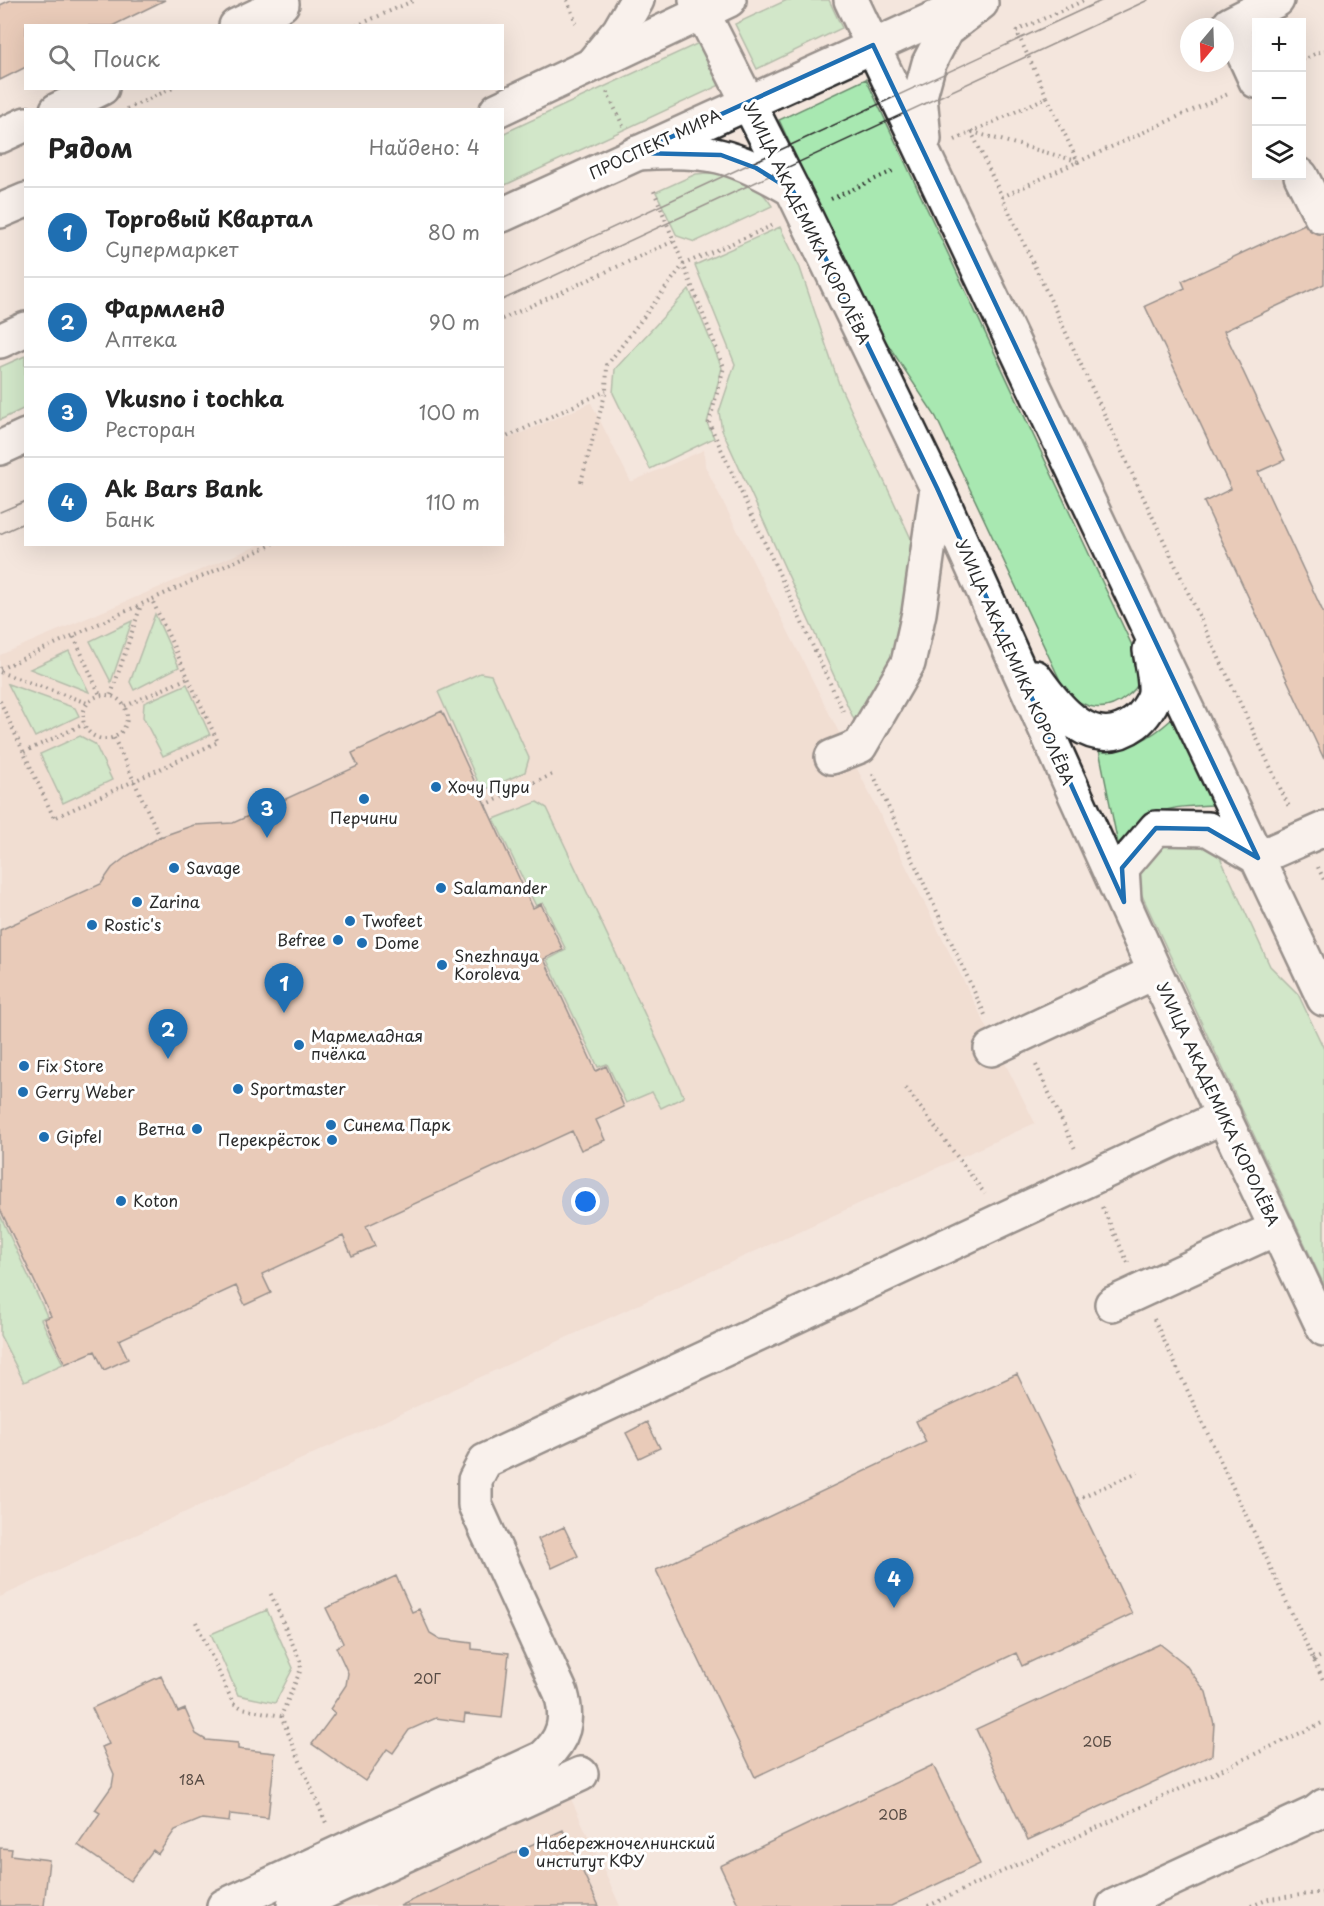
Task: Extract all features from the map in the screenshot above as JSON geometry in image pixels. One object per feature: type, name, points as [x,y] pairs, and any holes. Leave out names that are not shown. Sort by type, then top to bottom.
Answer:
[{"type":"street","points":[[240,24],[282,4],[281,0]]},
{"type":"street","points":[[599,75],[619,31],[638,0]]},
{"type":"street","points":[[851,0],[873,45],[911,163],[1148,630],[1324,999]]},
{"type":"street","name":"ПРОСПЕКТ МИРА","points":[[504,213],[630,141],[748,101],[975,0]]},
{"type":"street","points":[[911,163],[920,96],[929,63],[946,30],[985,0]]},
{"type":"street","points":[[1252,72],[1230,24],[1277,0]]},
{"type":"street","points":[[503,108],[599,75],[709,4]]},
{"type":"street","name":"УЛИЦА АКАДЕМИКА КОРОЛЁВА","points":[[709,4],[748,101],[936,488],[1155,972],[1324,1329]]},
{"type":"street","points":[[61,108],[98,90]]},
{"type":"street","points":[[0,136],[24,125]]},
{"type":"street","points":[[630,141],[675,150],[721,154],[756,168],[793,191]]},
{"type":"street","points":[[1303,180],[1321,216]]},
{"type":"street","points":[[0,211],[24,201]]},
{"type":"street","points":[[0,341],[24,330]]},
{"type":"street","points":[[0,448],[24,437]]},
{"type":"street","points":[[832,757],[860,746],[908,663],[919,613],[936,488]]},
{"type":"street","points":[[998,625],[1058,710],[1094,734],[1123,732],[1142,718],[1155,694],[1148,630]]},
{"type":"street","points":[[1124,902],[1122,868],[1156,828],[1208,829],[1257,858]]},
{"type":"street","points":[[1257,858],[1314,834]]},
{"type":"street","points":[[989,1035],[1155,972]]},
{"type":"street","points":[[224,1906],[338,1851],[543,1758],[555,1746],[565,1728],[566,1711],[561,1694],[475,1505],[475,1480],[485,1461],[1224,1116]]},
{"type":"street","points":[[1126,1297],[1277,1228]]},
{"type":"street","points":[[294,1906],[581,1774]]},
{"type":"street","points":[[1114,1906],[1321,1811]]},
{"type":"path","points":[[360,24],[414,0]]},
{"type":"path","points":[[567,0],[576,23]]},
{"type":"path","points":[[1078,162],[1015,30],[1084,0]]},
{"type":"path","points":[[1306,58],[1324,50]]},
{"type":"path","points":[[599,75],[630,141]]},
{"type":"path","points":[[1002,197],[1252,83]]},
{"type":"path","points":[[130,108],[169,90]]},
{"type":"path","points":[[954,140],[1047,97]]},
{"type":"path","points":[[971,131],[1078,162]]},
{"type":"path","points":[[971,131],[1314,834],[1324,880]]},
{"type":"path","points":[[828,201],[911,163]]},
{"type":"path","points":[[654,190],[724,367],[709,423],[844,712]]},
{"type":"path","points":[[581,482],[606,391],[607,365],[684,264],[783,221]]},
{"type":"path","points":[[504,318],[674,241]]},
{"type":"path","points":[[504,438],[606,391]]},
{"type":"path","points":[[0,671],[269,546]]},
{"type":"path","points":[[0,701],[54,818],[218,742],[152,600]]},
{"type":"path","points":[[111,695],[141,605]]},
{"type":"path","points":[[74,637],[100,695]]},
{"type":"path","points":[[0,671],[87,703]]},
{"type":"path","points":[[125,706],[188,678]]},
{"type":"path","points":[[100,695],[111,695],[125,706],[127,725],[114,738],[96,738],[84,724],[83,713],[87,703],[100,695]]},
{"type":"path","points":[[24,752],[84,724]]},
{"type":"path","points":[[114,738],[160,837]]},
{"type":"path","points":[[871,770],[989,1035]]},
{"type":"path","points":[[485,805],[555,773]]},
{"type":"path","points":[[1036,1065],[1089,1179],[1126,1297],[1324,1682]]},
{"type":"path","points":[[906,1088],[1004,1219]]},
{"type":"path","points":[[1077,1499],[1138,1472]]},
{"type":"path","points":[[269,1590],[302,1669],[280,1716],[338,1851]]},
{"type":"path","points":[[196,1622],[233,1703],[242,1708],[280,1716]]},
{"type":"path","points":[[1313,1660],[1324,1656]]},
{"type":"path","points":[[928,1906],[1324,1722]]},
{"type":"path","points":[[1251,1906],[1269,1899],[1324,1892]]},
{"type":"highlighted area","points":[[873,45],[1258,858],[1208,829],[1156,828],[1122,868],[1124,902],[937,488],[793,191],[756,168],[721,155],[636,153]]},
{"type":"shaded area","points":[[591,403],[631,482],[704,450],[705,466],[1035,1123],[0,1597],[0,655],[257,546],[504,546],[504,441]]},
{"type":"shaded area","name":"Набережночелнинский институт КФУ","points":[[571,1799],[620,1906],[334,1906]]},
{"type":"green space","points":[[787,0],[829,0],[842,28],[757,69],[735,24]]},
{"type":"green space","points":[[701,42],[720,85],[504,186],[504,133]]},
{"type":"green space","points":[[866,79],[1136,654],[1139,672],[1137,685],[1128,696],[1111,706],[1088,706],[1066,693],[936,417],[871,319],[779,120]]},
{"type":"green space","points":[[721,172],[751,183],[772,206],[695,242],[677,236],[656,192],[696,174]]},
{"type":"green space","points":[[780,227],[800,268],[839,384],[920,558],[915,612],[861,735],[722,430],[719,412],[735,364],[695,265]]},
{"type":"green space","points":[[689,289],[722,368],[707,423],[714,438],[650,469],[613,393],[615,369]]},
{"type":"green space","points":[[24,356],[24,408],[0,420],[0,367]]},
{"type":"green space","points":[[155,614],[179,667],[134,690],[130,682]]},
{"type":"green space","points":[[132,621],[111,682],[90,641]]},
{"type":"green space","points":[[69,651],[89,692],[30,669]]},
{"type":"green space","points":[[480,673],[491,675],[529,758],[525,772],[482,791],[438,692]]},
{"type":"green space","points":[[8,684],[75,708],[79,716],[35,737]]},
{"type":"green space","points":[[187,684],[210,735],[163,756],[143,717],[144,703]]},
{"type":"green space","points":[[1172,719],[1213,805],[1171,809],[1150,816],[1118,844],[1099,750],[1120,748],[1138,742],[1156,732]]},
{"type":"green space","points":[[80,736],[95,744],[112,780],[63,803],[40,754]]},
{"type":"green space","points":[[537,802],[547,808],[684,1097],[661,1108],[652,1092],[626,1103],[607,1064],[598,1067],[547,960],[566,950],[543,903],[536,906],[494,819]]},
{"type":"green space","points":[[1172,843],[1204,845],[1219,855],[1270,966],[1298,994],[1324,1049],[1324,1285],[1139,889],[1139,872],[1161,847]]},
{"type":"green space","points":[[0,1215],[47,1316],[41,1319],[63,1364],[24,1382],[0,1335]]},
{"type":"green space","points":[[267,1610],[293,1668],[275,1703],[238,1695],[211,1634]]},
{"type":"building","points":[[11,0],[165,0],[116,24],[24,24],[24,68],[0,80],[0,5]]},
{"type":"building","points":[[1324,215],[1324,284],[1224,331],[1285,460],[1258,472],[1324,614],[1324,759],[1204,502],[1231,489],[1145,306],[1185,288],[1182,281]]},
{"type":"building","points":[[442,711],[533,908],[541,904],[563,950],[544,959],[596,1071],[606,1066],[624,1107],[596,1120],[605,1140],[581,1150],[572,1131],[366,1226],[375,1246],[352,1256],[343,1236],[262,1274],[271,1293],[245,1305],[236,1286],[119,1340],[128,1359],[104,1370],[95,1351],[65,1364],[44,1319],[51,1316],[0,1209],[0,930],[101,884],[112,868],[127,856],[160,837],[194,825],[233,823],[358,766],[352,753]]},
{"type":"building","points":[[1017,1374],[1132,1614],[1022,1666],[1016,1653],[755,1777],[656,1570],[926,1442],[916,1421]]},
{"type":"building","points":[[647,1422],[660,1448],[639,1458],[626,1433]]},
{"type":"building","points":[[564,1527],[578,1556],[552,1568],[538,1539]]},
{"type":"building","points":[[396,1576],[412,1612],[419,1609],[430,1633],[440,1639],[472,1643],[472,1649],[509,1653],[502,1718],[465,1714],[464,1722],[436,1718],[409,1730],[393,1753],[387,1749],[365,1781],[312,1744],[335,1713],[330,1709],[346,1685],[348,1673],[336,1647],[343,1643],[326,1608]]},
{"type":"building","points":[[1160,1644],[1185,1664],[1206,1692],[1214,1724],[1212,1755],[1028,1840],[976,1729]]},
{"type":"building","points":[[161,1676],[178,1712],[185,1709],[196,1734],[206,1740],[238,1743],[238,1749],[275,1753],[268,1818],[230,1814],[229,1822],[202,1819],[175,1830],[158,1854],[153,1850],[130,1881],[78,1845],[100,1813],[95,1810],[112,1786],[114,1774],[102,1747],[109,1744],[92,1708]]},
{"type":"building","points":[[933,1765],[980,1864],[891,1906],[739,1906],[720,1866]]},
{"type":"building","points":[[563,1830],[599,1906],[400,1906]]},
{"type":"building","points":[[0,1848],[12,1849],[11,1855],[49,1860],[44,1906],[0,1906]]},
{"type":"tram line","points":[[504,278],[1103,0]]},
{"type":"tram line","points":[[504,299],[1148,0]]},
{"type":"tram line","points":[[0,512],[24,502]]},
{"type":"tram line","points":[[0,534],[24,523]]},
{"type":"place","name":"Хочу Пури","points":[[436,787]]},
{"type":"place","name":"Перчини","points":[[364,799]]},
{"type":"place","name":"Vkusno i tochka","points":[[267,838]]},
{"type":"place","name":"Savage","points":[[174,868]]},
{"type":"place","name":"Salamander","points":[[441,888]]},
{"type":"place","name":"Zarina","points":[[137,902]]},
{"type":"place","name":"Twofeet","points":[[350,921]]},
{"type":"place","name":"Rostiс's","points":[[92,925]]},
{"type":"place","name":"Befree","points":[[338,940]]},
{"type":"place","name":"Dome","points":[[362,943]]},
{"type":"place","name":"Snezhnaya Koroleva","points":[[442,965]]},
{"type":"place","name":"Торговый Квартал","points":[[284,1013]]},
{"type":"place","name":"Мармеладная пчёлка","points":[[299,1045]]},
{"type":"place","name":"Фармленд","points":[[168,1059]]},
{"type":"place","name":"Fix Store","points":[[24,1066]]},
{"type":"place","name":"Sportmaster","points":[[238,1089]]},
{"type":"place","name":"Gerry Weber","points":[[23,1092]]},
{"type":"place","name":"Синема Парк","points":[[331,1125]]},
{"type":"place","name":"Ветна","points":[[197,1129]]},
{"type":"place","name":"Gipfel","points":[[44,1137]]},
{"type":"place","name":"Перекрёсток","points":[[332,1140]]},
{"type":"place","name":"Koton","points":[[121,1201]]},
{"type":"place","name":"Ak Bars Bank","points":[[894,1608]]},
{"type":"place","name":"Набережночелнинский институт КФУ","points":[[524,1852]]}]
